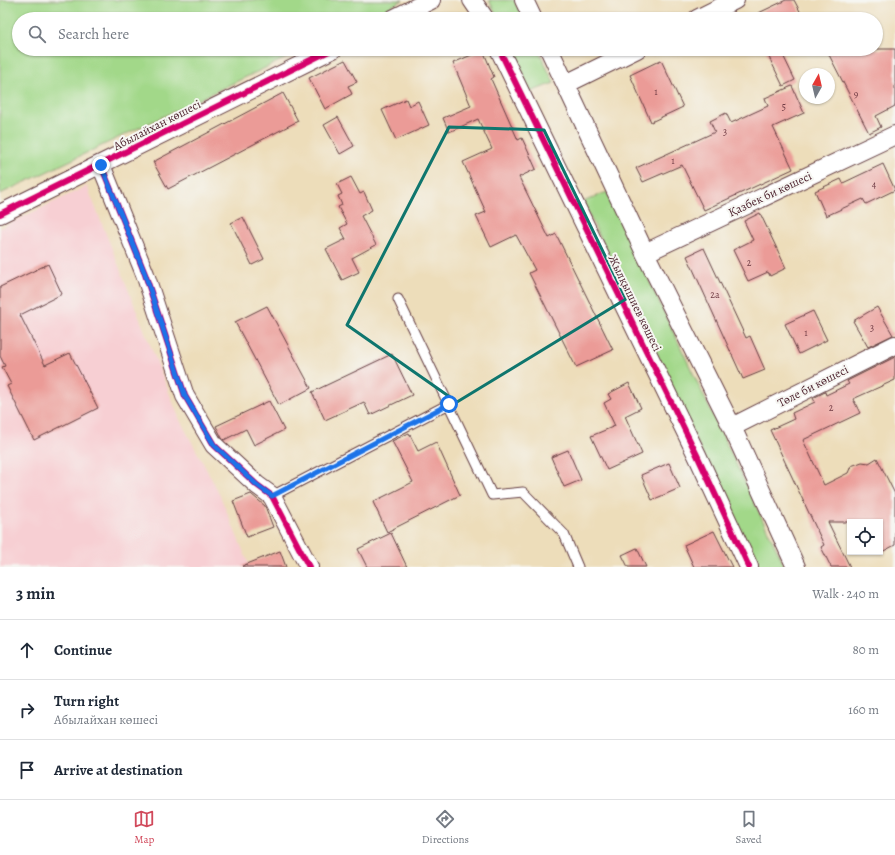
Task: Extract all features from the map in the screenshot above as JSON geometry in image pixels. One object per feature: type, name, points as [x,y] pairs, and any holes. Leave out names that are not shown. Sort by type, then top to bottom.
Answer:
[{"type":"street","points":[[407,12],[431,0]]},
{"type":"street","points":[[472,0],[480,12]]},
{"type":"street","points":[[524,0],[530,12]]},
{"type":"street","points":[[711,12],[735,0]]},
{"type":"street","name":"Абылайхан көшесі","points":[[0,214],[319,56]]},
{"type":"street","name":"Жылқышиев көшесі","points":[[502,56],[694,448],[749,567]]},
{"type":"street","points":[[552,56],[645,253],[732,427],[796,567]]},
{"type":"street","points":[[566,84],[622,56]]},
{"type":"street","name":"Қазбек би көшесі","points":[[645,253],[895,135]]},
{"type":"street","points":[[101,165],[145,274],[185,396],[214,445],[257,485],[272,496],[309,567]]},
{"type":"street","name":"Төле би көшесі","points":[[732,427],[895,345]]},
{"type":"lane","points":[[398,299],[492,495],[523,492],[564,534],[578,567]]},
{"type":"lane","points":[[272,496],[449,404]]},
{"type":"highlighted area","points":[[449,127],[544,130],[626,299],[457,402],[347,325]]},
{"type":"shaded area","points":[[87,186],[180,420],[218,491],[250,567],[0,567],[0,228]]},
{"type":"green space","points":[[0,0],[403,0],[381,12],[12,12],[12,56],[290,56],[0,194]]},
{"type":"green space","points":[[489,0],[514,0],[520,12],[495,12]]},
{"type":"green space","points":[[514,56],[541,56],[554,83],[530,92]]},
{"type":"green space","points":[[607,192],[785,567],[756,567],[583,202]]},
{"type":"building","points":[[786,0],[794,0],[800,12],[761,12]]},
{"type":"building","points":[[883,49],[895,49],[895,106],[876,116],[881,127],[869,133],[830,56],[883,56]]},
{"type":"building","points":[[469,56],[485,56],[494,77],[491,79],[518,140],[522,138],[536,169],[519,177],[549,238],[556,234],[613,350],[576,367],[529,273],[535,270],[516,235],[491,247],[476,216],[486,212],[463,162],[492,149],[478,119],[449,132],[443,118],[471,106],[453,63]]},
{"type":"building","points":[[768,56],[783,56],[795,80],[783,86]]},
{"type":"building","points":[[345,60],[357,82],[348,86],[352,94],[325,109],[309,78]]},
{"type":"building","points":[[661,60],[683,107],[651,122],[630,75]]},
{"type":"building","points":[[792,86],[804,113],[773,127],[793,169],[704,210],[682,165],[643,182],[636,168],[715,132],[710,121],[726,113],[731,123],[768,106],[765,98]]},
{"type":"building","points":[[283,93],[298,121],[168,189],[153,162]]},
{"type":"building","points":[[406,99],[409,106],[418,101],[429,125],[396,140],[382,110]]},
{"type":"building","points":[[338,117],[354,146],[340,154],[324,125]]},
{"type":"building","points":[[883,164],[895,190],[866,204],[863,199],[826,216],[815,191],[841,179],[843,183]]},
{"type":"building","points":[[351,177],[360,194],[364,192],[372,210],[361,216],[376,245],[352,258],[359,272],[342,280],[326,249],[346,239],[340,228],[347,224],[338,207],[342,205],[338,196],[342,194],[337,184]]},
{"type":"building","points":[[760,213],[786,268],[770,276],[768,272],[748,281],[733,250],[753,240],[744,221]]},
{"type":"building","points":[[243,217],[264,259],[252,265],[231,223]]},
{"type":"building","points":[[704,248],[746,338],[750,336],[765,370],[743,379],[687,256]]},
{"type":"building","points":[[48,264],[62,294],[20,315],[45,365],[70,353],[98,408],[34,440],[7,386],[11,384],[2,367],[5,366],[0,356],[0,287]]},
{"type":"building","points":[[267,306],[311,388],[279,405],[235,322]]},
{"type":"building","points":[[877,307],[893,335],[868,347],[853,321]]},
{"type":"building","points":[[813,311],[827,340],[799,354],[785,324]]},
{"type":"building","points":[[392,354],[412,395],[370,415],[364,402],[325,420],[312,392]]},
{"type":"building","points":[[895,357],[895,380],[853,399],[860,413],[803,440],[824,485],[848,473],[851,466],[862,462],[869,463],[877,458],[895,494],[895,545],[883,551],[883,519],[847,519],[847,522],[828,522],[850,567],[831,567],[821,547],[824,545],[770,430],[794,419],[792,413],[815,402],[813,398],[825,392],[826,395],[849,384],[847,381]]},
{"type":"building","points":[[629,383],[641,408],[625,416],[642,454],[607,470],[591,436],[615,426],[604,403],[611,399],[608,394]]},
{"type":"building","points":[[269,401],[284,430],[254,445],[246,429],[224,440],[222,438],[216,426]]},
{"type":"building","points":[[409,433],[418,451],[436,442],[460,495],[387,532],[373,502],[413,482],[392,441]]},
{"type":"building","points":[[568,450],[581,480],[564,487],[551,457]]},
{"type":"building","points":[[669,463],[680,488],[652,500],[641,475]]},
{"type":"building","points":[[251,494],[265,506],[273,527],[247,537],[233,501]]},
{"type":"building","points":[[714,531],[732,567],[694,567],[684,545]]},
{"type":"building","points":[[391,533],[407,567],[367,567],[358,549]]},
{"type":"building","points":[[637,548],[646,567],[628,567],[622,555]]},
{"type":"building","points":[[280,551],[286,567],[242,566]]},
{"type":"cycle path","points":[[0,214],[319,56]]},
{"type":"cycle path","points":[[502,56],[697,455],[749,567]]},
{"type":"cycle path","points":[[101,165],[145,274],[185,396],[214,445],[257,485],[272,496],[309,567]]},
{"type":"route","points":[[101,165],[145,274],[185,396],[214,445],[257,485],[272,496],[449,404]]}]
